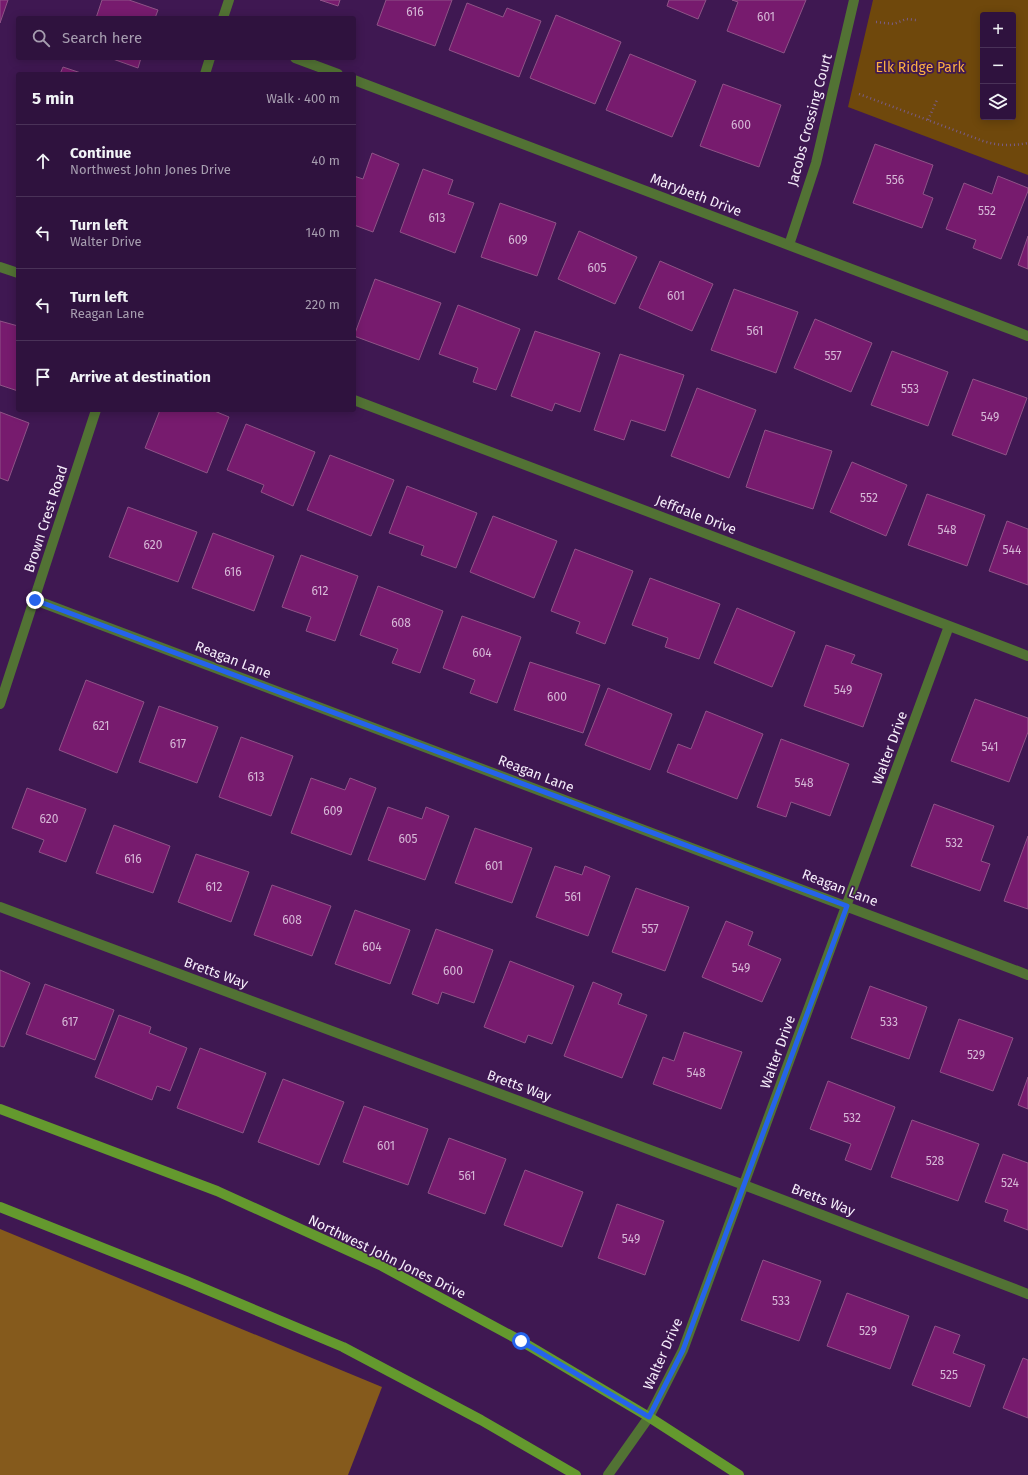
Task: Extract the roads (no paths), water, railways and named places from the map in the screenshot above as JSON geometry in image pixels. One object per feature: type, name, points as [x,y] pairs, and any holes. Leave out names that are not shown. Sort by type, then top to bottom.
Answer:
[{"type":"main road","name":"Northwest John Jones Drive","points":[[0,1109],[217,1191],[382,1266],[521,1341],[649,1417],[739,1475]]},
{"type":"main road","points":[[0,1206],[186,1281],[343,1347],[481,1420],[576,1475]]},
{"type":"street","points":[[224,16],[228,0]]},
{"type":"street","name":"Jacobs Crossing Court","points":[[789,245],[816,163],[854,0]]},
{"type":"street","points":[[206,72],[209,60]]},
{"type":"street","points":[[300,60],[333,72]]},
{"type":"street","name":"Marybeth Drive","points":[[356,81],[1028,336]]},
{"type":"street","points":[[0,267],[16,272]]},
{"type":"street","name":"Jeffdale Drive","points":[[356,401],[1028,656]]},
{"type":"street","name":"Brown Crest Road","points":[[0,704],[95,412]]},
{"type":"street","name":"Reagan Lane","points":[[35,600],[1028,974]]},
{"type":"street","name":"Walter Drive","points":[[608,1475],[649,1417],[683,1350],[949,626]]},
{"type":"street","name":"Bretts Way","points":[[0,907],[744,1185],[1028,1294]]},
{"type":"park label","name":"Elk Ridge Park","points":[[920,67]]}]
